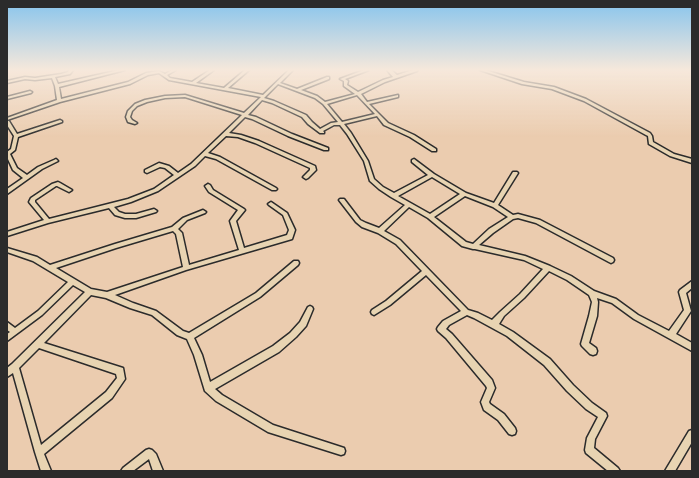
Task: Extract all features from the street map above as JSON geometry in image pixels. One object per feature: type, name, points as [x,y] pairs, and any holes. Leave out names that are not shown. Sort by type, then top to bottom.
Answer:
[{"type":"street","points":[[7,98],[29,92]]},
{"type":"street","points":[[58,92],[59,101]]},
{"type":"street","points":[[27,178],[15,169],[8,154],[14,150],[16,136],[7,121],[59,101],[93,92]]},
{"type":"street","points":[[241,92],[263,98],[304,116],[310,123],[322,131],[333,124],[377,114]]},
{"type":"street","points":[[7,234],[48,221],[111,207],[156,190],[178,176],[204,154],[269,92]]},
{"type":"street","points":[[304,92],[316,97],[324,103],[349,133],[366,161],[372,180],[393,196],[430,217],[464,244],[525,258],[548,268],[569,278],[592,293],[614,300],[636,317],[692,347]]},
{"type":"street","points":[[324,103],[361,92]]},
{"type":"street","points":[[564,92],[585,100],[648,134],[650,136],[651,143],[692,162]]},
{"type":"street","points":[[358,94],[386,124],[412,136],[434,150]]},
{"type":"street","points":[[135,123],[130,121],[128,117],[130,111],[136,105],[152,99],[185,96],[261,121],[290,135],[326,149]]},
{"type":"street","points":[[367,103],[397,96]]},
{"type":"street","points":[[16,136],[60,121]]},
{"type":"street","points":[[225,134],[257,142],[312,167],[313,170],[306,177]]},
{"type":"street","points":[[204,154],[218,158],[274,188]]},
{"type":"street","points":[[7,192],[40,168],[56,161]]},
{"type":"street","points":[[414,161],[432,176],[464,194],[494,206],[512,217]]},
{"type":"street","points":[[147,171],[159,165],[167,167],[178,176]]},
{"type":"street","points":[[494,206],[515,173]]},
{"type":"street","points":[[393,196],[432,176]]},
{"type":"street","points":[[48,221],[32,202],[33,199],[54,185],[58,184],[69,190]]},
{"type":"street","points":[[208,186],[211,191],[242,210],[233,221],[242,251]]},
{"type":"street","points":[[430,217],[464,194]]},
{"type":"street","points":[[342,200],[358,221],[380,231],[398,242],[466,312],[476,315],[510,334],[548,362],[570,388],[589,406],[603,416],[590,438],[589,450],[615,471]]},
{"type":"street","points":[[107,296],[186,268],[290,237],[292,230],[285,214],[271,204]]},
{"type":"street","points":[[380,231],[408,204]]},
{"type":"street","points":[[111,207],[117,214],[125,216],[136,216],[154,211]]},
{"type":"street","points":[[50,268],[115,246],[174,230],[184,219],[203,212]]},
{"type":"street","points":[[473,247],[491,231],[512,217],[518,216],[538,221],[611,260]]},
{"type":"street","points":[[174,230],[179,233],[186,268]]},
{"type":"street","points":[[7,250],[35,259],[90,292],[107,296],[154,313],[180,333],[190,337],[198,355],[208,388],[219,398],[271,429],[340,451]]},
{"type":"street","points":[[190,337],[258,296],[296,263]]},
{"type":"street","points":[[495,326],[495,322],[502,314],[522,296],[548,268]]},
{"type":"street","points":[[374,312],[427,271]]},
{"type":"street","points":[[7,338],[40,313],[72,282]]},
{"type":"street","points":[[670,335],[688,311],[682,292],[692,284]]},
{"type":"street","points":[[7,373],[15,367],[90,292]]},
{"type":"street","points":[[592,293],[595,302],[593,316],[585,344],[593,351]]},
{"type":"street","points":[[208,388],[276,349],[293,335],[303,324],[310,309]]},
{"type":"street","points":[[466,312],[446,323],[441,329],[449,336],[489,383],[491,388],[485,402],[487,407],[501,417],[512,431]]},
{"type":"street","points":[[7,325],[15,332]]},
{"type":"street","points":[[38,344],[120,371],[121,379],[109,395],[39,452]]},
{"type":"street","points":[[15,367],[39,452],[46,471]]},
{"type":"street","points":[[670,471],[692,434]]},
{"type":"street","points":[[126,471],[149,453],[153,456],[158,471]]}]
